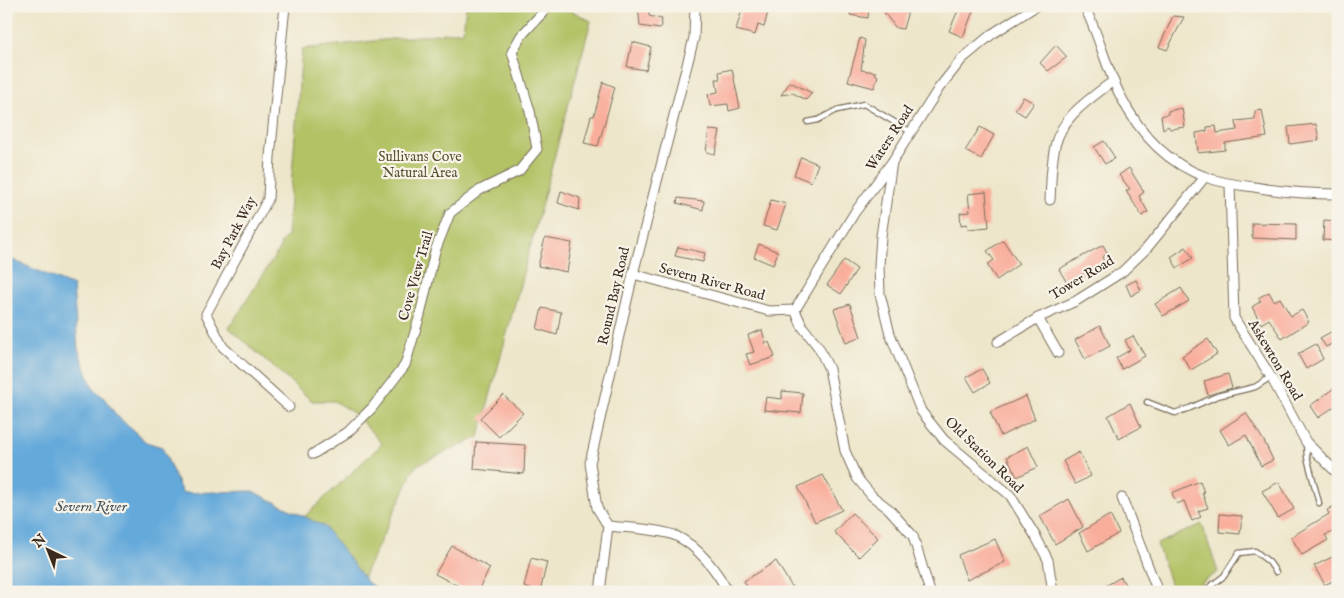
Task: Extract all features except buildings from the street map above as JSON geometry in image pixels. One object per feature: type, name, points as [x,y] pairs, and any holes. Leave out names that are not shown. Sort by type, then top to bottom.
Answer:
[{"type":"street","name":"Bay Park Way","points":[[285,6],[270,157],[268,199],[206,314],[223,347],[289,407]]},
{"type":"street","name":"Cove View Trail","points":[[313,454],[348,432],[372,408],[405,365],[420,315],[435,251],[450,213],[480,190],[519,171],[537,149],[530,111],[512,52],[522,36],[545,10],[546,6]]},
{"type":"street","name":"Round Bay Road","points":[[608,526],[597,508],[590,462],[633,274],[692,46],[695,6]]},
{"type":"street","name":"Waters Road","points":[[795,310],[854,212],[892,162],[939,88],[962,59],[992,34],[1036,6]]},
{"type":"street","points":[[1084,6],[1113,81],[1132,118],[1155,145],[1185,167],[1205,177],[1230,184],[1288,192],[1338,194]]},
{"type":"street","points":[[1050,200],[1055,146],[1064,126],[1082,105],[1113,81]]},
{"type":"street","name":"Old Station Road","points":[[892,162],[880,236],[879,266],[880,294],[890,334],[921,411],[944,440],[1010,495],[1048,560],[1053,592]]},
{"type":"street","name":"Tower Road","points":[[998,342],[1038,318],[1076,301],[1122,272],[1146,248],[1205,177]]},
{"type":"street","name":"Askewton Road","points":[[1230,184],[1234,318],[1271,377],[1306,442],[1338,474]]},
{"type":"street","name":"Severn River Road","points":[[633,274],[769,311],[795,310]]},
{"type":"street","points":[[795,310],[802,326],[819,348],[829,369],[845,451],[857,478],[872,496],[889,509],[913,536],[930,592]]},
{"type":"street","points":[[1038,318],[1058,354]]},
{"type":"street","points":[[1122,498],[1158,592]]},
{"type":"street","points":[[600,592],[608,526],[675,535],[690,544],[722,581],[728,592]]},
{"type":"lane","points":[[808,122],[818,120],[837,110],[864,104],[911,132]]},
{"type":"lane","points":[[1147,402],[1174,413],[1217,396],[1255,387],[1271,377]]},
{"type":"lane","points":[[1306,442],[1307,457],[1319,503]]},
{"type":"lane","points":[[1203,592],[1224,576],[1238,553],[1256,551],[1269,562],[1276,572]]},
{"type":"green space","name":"Sullivans Cove Natural Area","points":[[466,6],[562,6],[591,21],[479,437],[417,465],[410,475],[363,578],[301,520],[382,444],[355,414],[334,401],[312,401],[229,328],[287,236],[302,49],[463,31]]},
{"type":"green space","points":[[1202,524],[1218,572],[1198,585],[1198,590],[1193,592],[1173,592],[1157,544]]},
{"type":"water","name":"Severn River","points":[[6,257],[73,286],[78,349],[93,388],[104,398],[117,416],[146,442],[162,447],[182,493],[252,491],[324,526],[368,583],[384,592],[6,592]]}]
